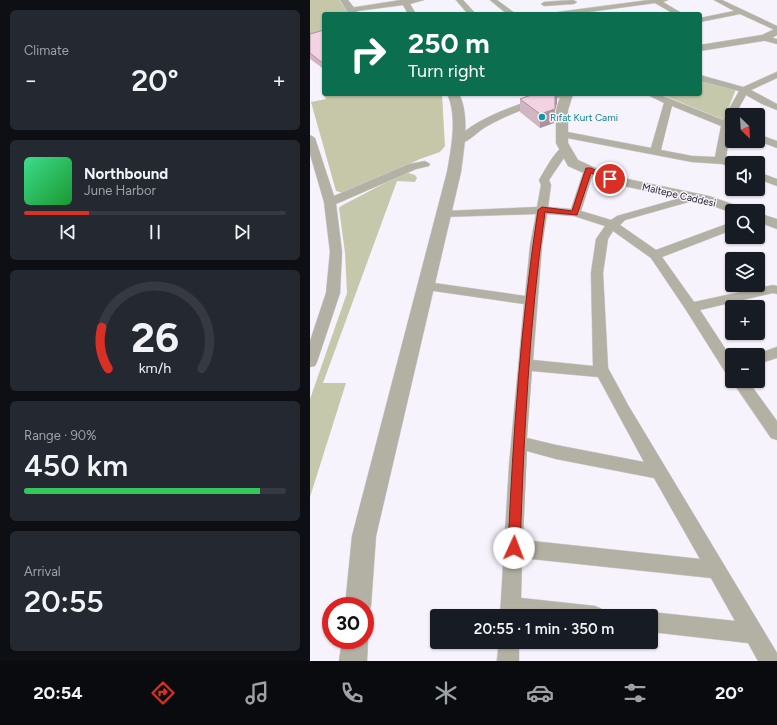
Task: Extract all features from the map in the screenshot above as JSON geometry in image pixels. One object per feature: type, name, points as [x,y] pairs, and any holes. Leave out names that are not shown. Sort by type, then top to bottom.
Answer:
[{"type":"street","points":[[344,0],[352,12],[404,1],[421,0]]},
{"type":"street","points":[[459,0],[470,12]]},
{"type":"street","points":[[494,0],[509,12]]},
{"type":"street","points":[[617,0],[636,11]]},
{"type":"street","points":[[578,12],[665,0]]},
{"type":"street","points":[[717,0],[738,12],[777,30]]},
{"type":"street","points":[[404,1],[411,12]]},
{"type":"street","points":[[656,1],[675,12]]},
{"type":"street","points":[[541,2],[574,2]]},
{"type":"street","points":[[541,2],[556,12]]},
{"type":"street","points":[[702,20],[738,12]]},
{"type":"street","points":[[702,48],[765,38],[777,30]]},
{"type":"street","points":[[765,38],[777,42]]},
{"type":"street","points":[[736,108],[744,90],[777,75]]},
{"type":"street","points":[[702,79],[744,90],[777,107]]},
{"type":"street","points":[[359,597],[364,536],[427,286],[459,142],[457,102],[454,96]]},
{"type":"street","points":[[459,142],[470,132],[516,108],[555,96]]},
{"type":"street","points":[[511,609],[519,442],[531,300],[546,185],[544,180],[563,141],[562,110],[566,96]]},
{"type":"street","points":[[655,96],[725,123]]},
{"type":"street","points":[[656,152],[669,102]]},
{"type":"street","points":[[310,138],[330,202],[336,252],[333,292],[310,362]]},
{"type":"street","points":[[765,140],[777,145]]},
{"type":"street","points":[[563,141],[725,162]]},
{"type":"street","name":"Maltepe Caddesi","points":[[563,141],[573,163],[610,179],[695,198],[725,207]]},
{"type":"street","points":[[720,161],[725,141]]},
{"type":"street","points":[[330,202],[413,166],[425,164]]},
{"type":"street","points":[[574,213],[589,170]]},
{"type":"street","points":[[765,178],[777,183]]},
{"type":"street","points":[[695,198],[621,218],[612,226],[602,239],[597,273],[601,369],[622,409],[718,570],[770,661]]},
{"type":"street","points":[[444,214],[542,210],[574,213],[601,220],[655,255],[692,307],[725,358]]},
{"type":"street","points":[[765,220],[777,224]]},
{"type":"street","points":[[655,255],[725,229]]},
{"type":"street","points":[[427,286],[531,300]]},
{"type":"street","points":[[692,307],[773,289],[777,290]]},
{"type":"street","points":[[765,356],[777,352]]},
{"type":"street","points":[[525,365],[603,372]]},
{"type":"street","points":[[748,388],[771,414],[777,433]]},
{"type":"street","points":[[519,442],[556,452],[659,472]]},
{"type":"street","points":[[514,548],[718,570]]},
{"type":"street","points":[[658,623],[754,632]]},
{"type":"street","points":[[353,661],[354,649]]},
{"type":"street","points":[[508,661],[509,649]]},
{"type":"green space","points":[[310,0],[339,0],[348,12],[322,12],[322,36],[310,39]]},
{"type":"green space","points":[[702,80],[736,89],[729,108],[725,108],[724,120],[665,96],[702,96]]},
{"type":"green space","points":[[324,96],[442,96],[445,146],[440,152],[420,159],[358,188],[343,193],[336,191],[311,102],[326,99]]},
{"type":"green space","points":[[408,173],[415,175],[417,178],[415,182],[397,181],[323,383],[346,383],[310,497],[310,399],[347,293],[345,253],[339,208],[402,174]]},
{"type":"building","points":[[322,31],[322,62],[310,53],[310,34]]},
{"type":"building","points":[[528,96],[555,96],[555,109],[540,114],[520,99]]},
{"type":"place","name":"Rıfat Kurt Cami","points":[[542,117]]},
{"type":"route","points":[[514,548],[517,466],[525,365],[536,246],[542,210],[574,213],[589,170],[610,179]]}]
